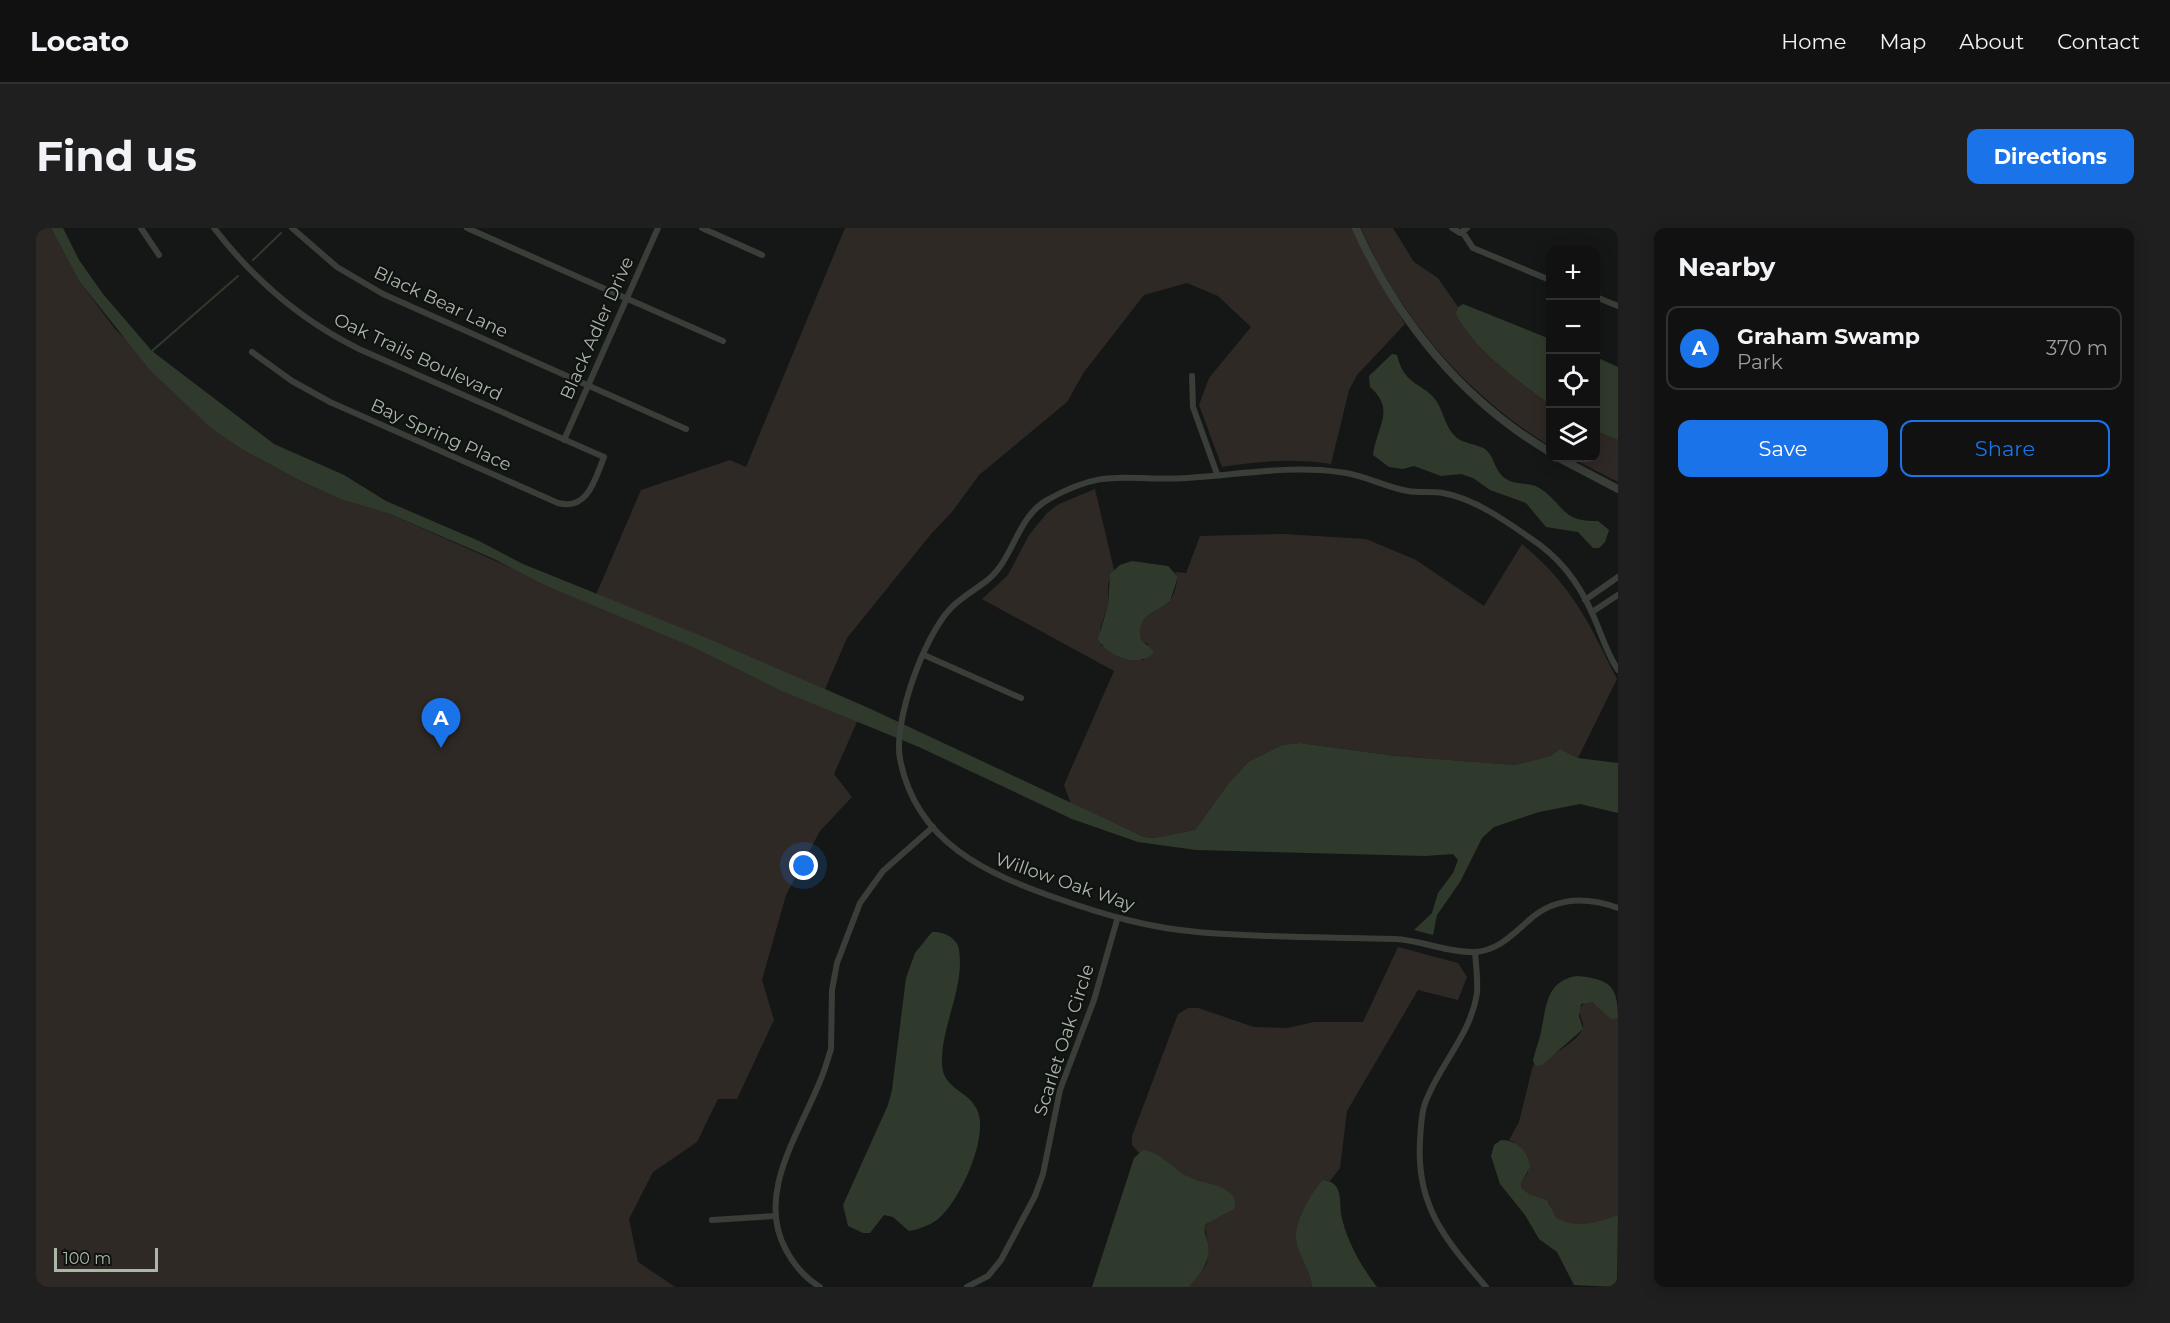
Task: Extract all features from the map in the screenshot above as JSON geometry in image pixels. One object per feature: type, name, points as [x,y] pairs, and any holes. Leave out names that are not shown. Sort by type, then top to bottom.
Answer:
[{"type":"street","points":[[141,228],[159,255]]},
{"type":"street","name":"Oak Trails Boulevard","points":[[214,228],[257,280],[327,332],[359,349],[604,457]]},
{"type":"street","name":"Black Bear Lane","points":[[292,228],[327,259],[371,288],[686,429]]},
{"type":"street","points":[[467,228],[723,341]]},
{"type":"street","name":"Black Adler Drive","points":[[564,440],[658,228]]},
{"type":"street","points":[[702,228],[762,255]]},
{"type":"street","points":[[1356,228],[1387,288],[1434,354],[1491,410],[1546,448]]},
{"type":"street","points":[[1452,228],[1457,233],[1465,230],[1473,248],[1546,278]]},
{"type":"street","points":[[1600,299],[1618,306]]},
{"type":"street","name":"Bay Spring Place","points":[[252,352],[292,381],[330,402],[558,503],[573,504],[584,498],[604,457]]},
{"type":"street","points":[[1192,376],[1193,406],[1217,474]]},
{"type":"street","points":[[1567,462],[1618,489]]},
{"type":"street","name":"Willow Oak Way","points":[[1618,670],[1608,653],[1586,600],[1570,575],[1544,547],[1514,527],[1455,496],[1405,490],[1364,476],[1339,471],[1279,469],[1154,479],[1119,475],[1075,485],[1042,502],[1020,527],[996,573],[948,611],[924,655],[901,717],[898,742],[905,777],[922,812],[956,851],[991,873],[1117,920],[1197,932],[1413,939],[1475,952],[1503,943],[1516,935],[1530,919],[1560,902],[1586,900],[1618,908]]},
{"type":"street","points":[[1586,600],[1615,579],[1618,569]]},
{"type":"street","points":[[1592,612],[1618,595]]},
{"type":"street","points":[[924,655],[1021,698]]},
{"type":"street","points":[[820,1287],[800,1272],[784,1246],[776,1216],[775,1195],[780,1174],[818,1089],[831,1049],[832,990],[837,963],[856,913],[869,887],[883,871],[933,827]]},
{"type":"street","name":"Scarlet Oak Circle","points":[[967,1287],[988,1276],[1001,1260],[1035,1196],[1043,1174],[1060,1090],[1094,1000],[1117,920]]},
{"type":"street","points":[[1475,952],[1477,991],[1473,1010],[1467,1028],[1426,1103],[1421,1126],[1420,1169],[1422,1184],[1437,1225],[1451,1246],[1486,1287]]},
{"type":"street","points":[[712,1220],[776,1216]]},
{"type":"shaded area","points":[[36,228],[51,228],[79,281],[115,329],[245,451],[340,499],[390,514],[592,604],[641,490],[730,460],[746,467],[845,228],[1352,228],[1369,264],[1405,324],[1357,375],[1349,390],[1331,464],[1276,461],[1222,467],[1199,405],[1209,378],[1251,327],[1218,296],[1187,283],[1144,295],[1084,372],[1067,402],[979,475],[952,512],[931,534],[847,638],[825,689],[864,706],[834,774],[852,797],[820,831],[786,895],[762,980],[774,1020],[737,1099],[718,1099],[697,1142],[653,1172],[629,1219],[638,1262],[675,1287],[36,1287]]},
{"type":"shaded area","points":[[51,228],[63,228],[79,260],[103,294],[152,351],[274,444],[344,475],[386,501],[479,541],[523,564],[709,639],[873,710],[1144,837],[1154,838],[1195,830],[1228,784],[1248,762],[1282,745],[1300,743],[1396,756],[1515,765],[1550,756],[1560,749],[1578,758],[1618,763],[1618,813],[1580,804],[1539,812],[1494,827],[1482,838],[1460,882],[1437,915],[1433,935],[1414,930],[1432,913],[1438,893],[1453,873],[1458,860],[1453,854],[1425,856],[1196,850],[1138,842],[1072,819],[919,747],[782,691],[693,647],[547,586],[494,559],[390,514],[340,499],[245,451],[210,427],[150,370],[79,281]]},
{"type":"shaded area","points":[[1361,228],[1393,228],[1414,262],[1438,278],[1458,307],[1457,315],[1475,341],[1498,364],[1546,402],[1546,443],[1519,426],[1464,378],[1416,323],[1377,261]]},
{"type":"shaded area","points":[[1463,304],[1546,337],[1546,402],[1498,364],[1474,341],[1456,314],[1458,307]]},
{"type":"shaded area","points":[[1392,354],[1397,355],[1400,366],[1410,379],[1437,402],[1448,426],[1457,438],[1486,450],[1505,478],[1541,489],[1570,516],[1586,521],[1598,521],[1609,530],[1605,542],[1599,548],[1593,548],[1578,532],[1546,527],[1526,503],[1490,490],[1473,478],[1461,474],[1441,476],[1414,466],[1403,469],[1389,467],[1373,455],[1383,411],[1378,395],[1370,387],[1369,376]]},
{"type":"shaded area","points":[[1600,359],[1618,367],[1618,440],[1600,433]]},
{"type":"shaded area","points":[[1600,433],[1618,440],[1618,482],[1579,462],[1600,462]]},
{"type":"shaded area","points":[[1095,489],[1114,570],[1108,584],[1108,605],[1100,629],[1101,645],[1121,657],[1144,660],[1148,644],[1141,641],[1143,621],[1171,599],[1178,577],[1175,572],[1186,573],[1200,536],[1283,534],[1366,539],[1416,560],[1484,606],[1522,544],[1567,590],[1588,622],[1617,679],[1578,758],[1560,749],[1550,756],[1515,765],[1396,756],[1300,743],[1282,745],[1248,762],[1228,784],[1195,830],[1154,838],[1144,837],[1071,804],[1064,785],[1114,671],[982,599],[1008,575],[1029,535],[1047,513],[1059,504]]},
{"type":"shaded area","points":[[1132,561],[1168,566],[1178,577],[1170,601],[1149,615],[1142,624],[1141,640],[1154,651],[1142,660],[1116,655],[1102,645],[1098,639],[1108,605],[1110,574],[1120,565]]},
{"type":"shaded area","points":[[932,932],[949,936],[956,942],[959,950],[959,978],[945,1035],[942,1063],[946,1079],[969,1099],[978,1112],[980,1124],[976,1153],[955,1198],[938,1219],[909,1231],[893,1217],[884,1215],[870,1233],[863,1233],[848,1226],[843,1205],[888,1105],[892,1090],[906,978],[915,953]]},
{"type":"shaded area","points":[[1398,947],[1458,963],[1467,977],[1458,1000],[1418,990],[1347,1111],[1340,1168],[1330,1181],[1323,1180],[1296,1241],[1311,1274],[1312,1287],[1189,1287],[1207,1263],[1208,1244],[1205,1227],[1209,1221],[1225,1214],[1207,1183],[1188,1177],[1149,1151],[1139,1153],[1132,1145],[1132,1136],[1178,1014],[1188,1008],[1198,1008],[1254,1027],[1287,1028],[1314,1022],[1363,1022]]},
{"type":"shaded area","points":[[1577,976],[1597,979],[1610,986],[1616,998],[1618,1018],[1611,1019],[1592,1002],[1581,1004],[1579,1016],[1583,1029],[1542,1065],[1535,1066],[1533,1060],[1549,996],[1559,983]]},
{"type":"shaded area","points":[[1586,1001],[1618,1018],[1618,1215],[1578,1225],[1562,1222],[1553,1215],[1547,1200],[1529,1194],[1521,1187],[1528,1172],[1514,1142],[1509,1140],[1519,1122],[1533,1065],[1535,1066],[1577,1037],[1583,1027],[1579,1009]]},
{"type":"shaded area","points":[[1501,1140],[1517,1144],[1524,1151],[1530,1167],[1521,1187],[1529,1194],[1547,1200],[1556,1218],[1580,1224],[1618,1215],[1617,1287],[1574,1285],[1557,1252],[1539,1239],[1525,1215],[1500,1184],[1491,1156],[1494,1145]]},
{"type":"shaded area","points":[[1143,1150],[1155,1154],[1187,1176],[1226,1190],[1234,1197],[1234,1209],[1206,1224],[1208,1256],[1204,1267],[1189,1287],[1092,1287],[1134,1158]]},
{"type":"shaded area","points":[[1323,1180],[1332,1183],[1338,1190],[1341,1214],[1350,1243],[1377,1287],[1312,1287],[1297,1245],[1296,1232],[1305,1208]]},
{"type":"waterway","points":[[253,260],[281,233]]},
{"type":"waterway","points":[[152,351],[238,276]]},
{"type":"place","name":"Graham Swamp","points":[[441,748]]}]
